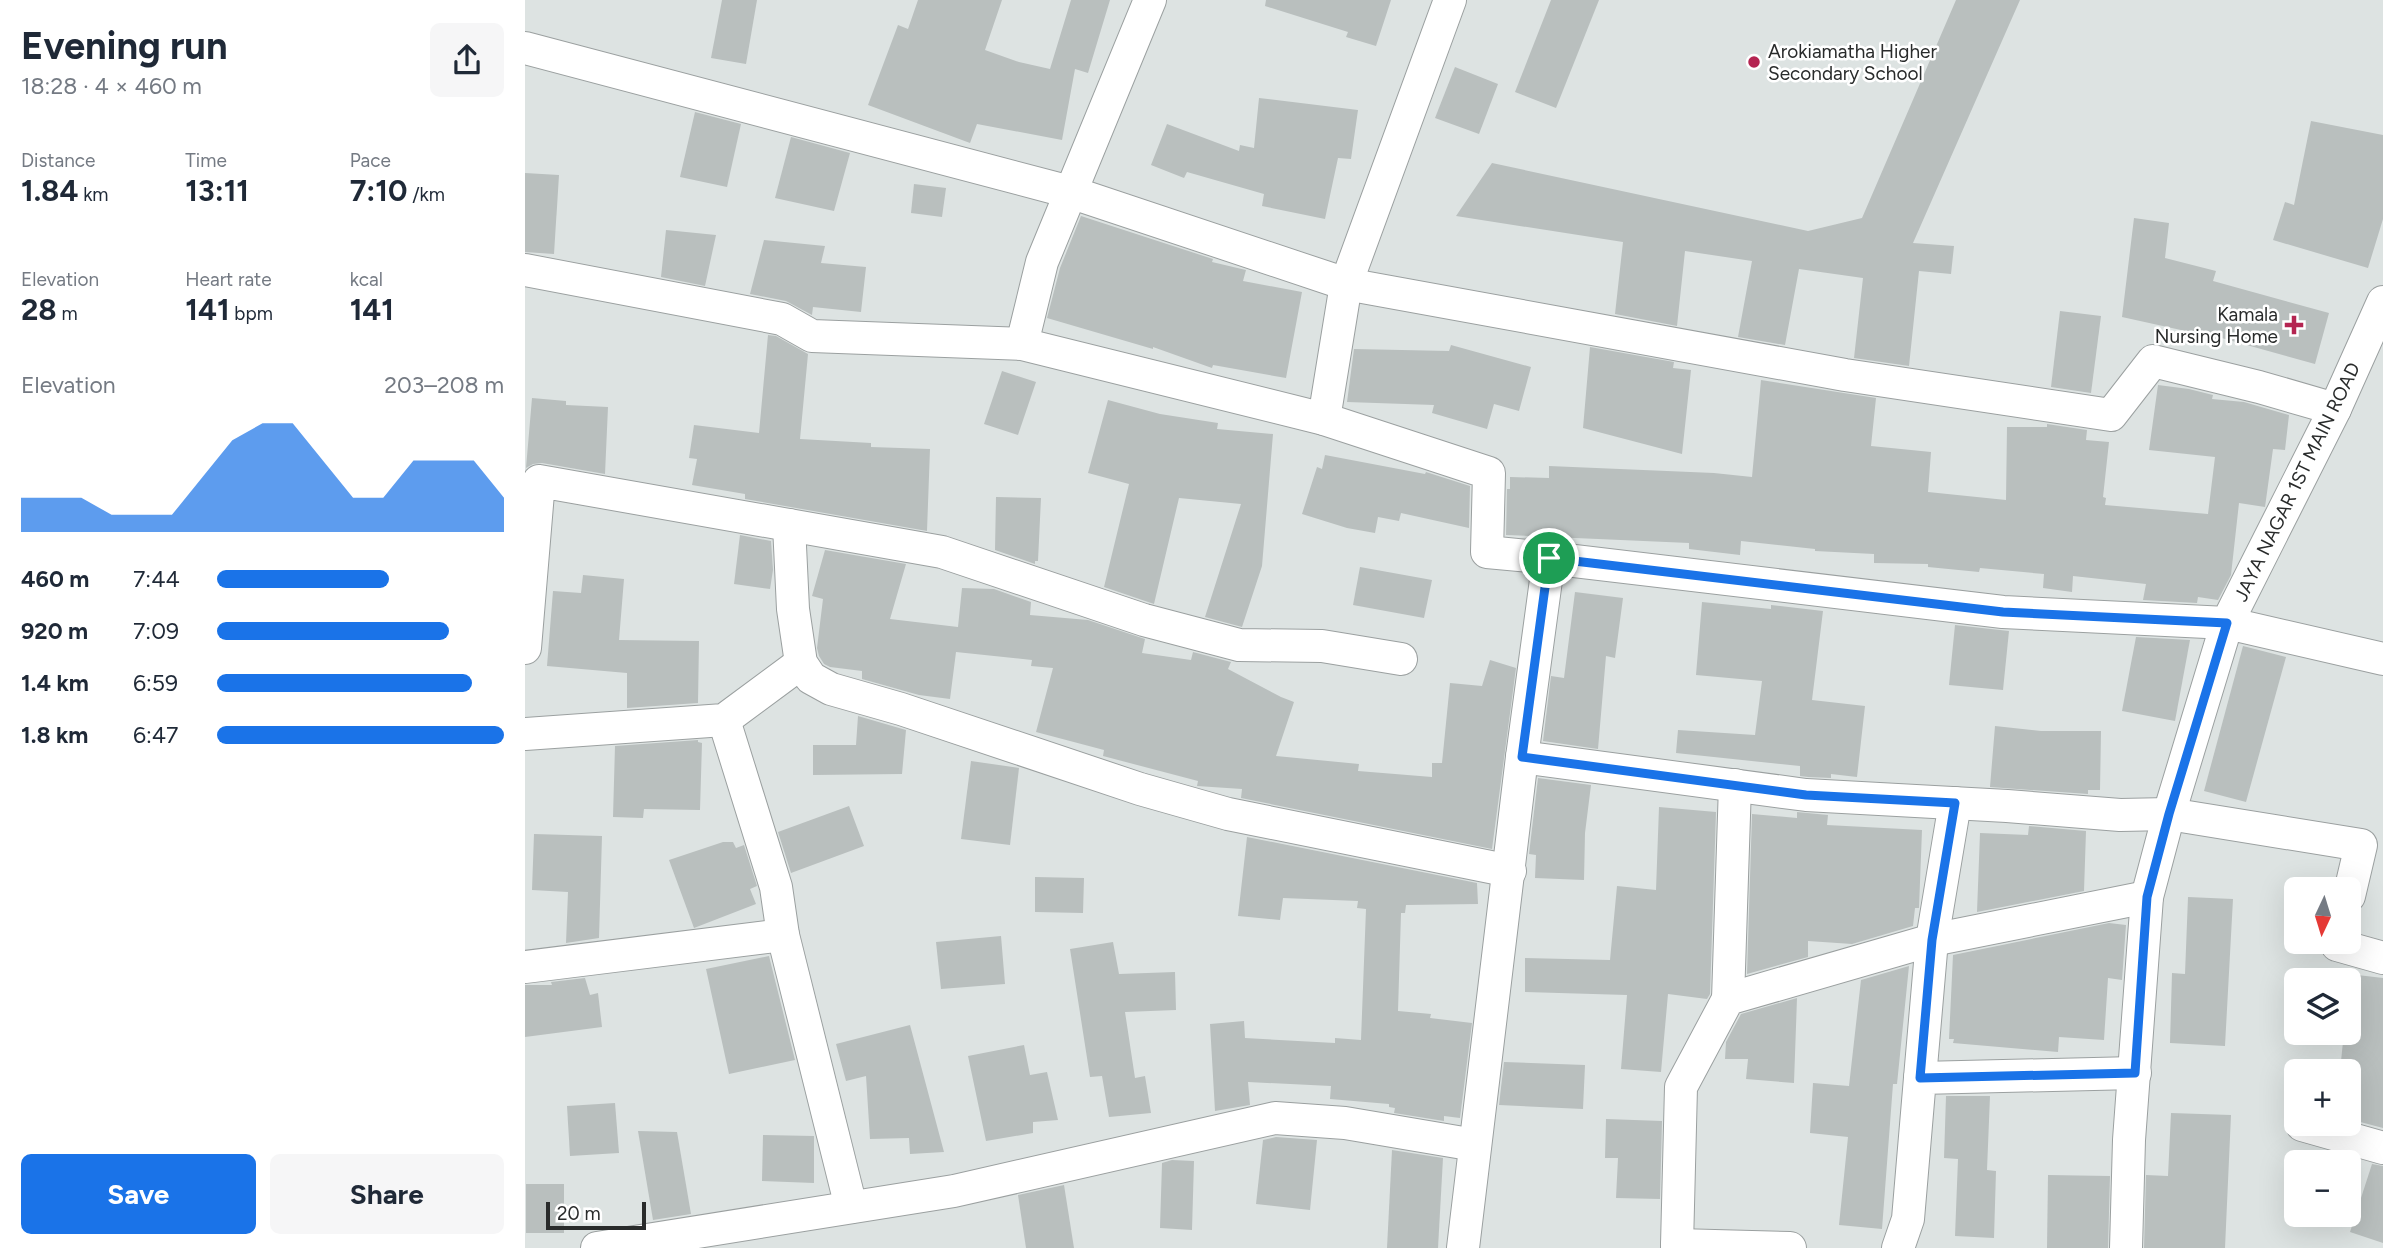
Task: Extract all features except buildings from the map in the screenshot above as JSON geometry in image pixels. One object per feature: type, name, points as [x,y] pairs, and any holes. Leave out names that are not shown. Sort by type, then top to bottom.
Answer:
[{"type":"street","points":[[1022,344],[1042,262],[1150,0]]},
{"type":"street","points":[[1324,419],[1346,284],[1450,0]]},
{"type":"street","points":[[525,48],[1070,192],[1346,284],[1845,375],[2111,415],[2153,361],[2335,409]]},
{"type":"street","points":[[525,270],[782,319],[812,336],[1022,344],[1324,419],[1489,473],[1487,552],[2003,612],[2227,623],[2383,659]]},
{"type":"street","name":"JAYA NAGAR 1ST MAIN ROAD","points":[[2126,1248],[2129,1140],[2147,897],[2169,814],[2227,623],[2335,409],[2383,302]]},
{"type":"street","points":[[525,648],[532,481],[942,552],[1144,620],[1239,645],[1322,646],[1401,659]]},
{"type":"street","points":[[789,525],[793,610],[801,663],[811,678],[831,689],[901,709],[1140,789],[1228,814],[1510,871]]},
{"type":"street","points":[[1463,1248],[1522,757],[1549,558]]},
{"type":"street","points":[[525,734],[724,720],[801,663]]},
{"type":"street","points":[[724,720],[776,887],[783,935],[851,1207]]},
{"type":"street","points":[[1522,757],[1806,795],[2120,815],[2169,814],[2361,845],[2353,877]]},
{"type":"street","points":[[1735,785],[1728,999],[1681,1087],[1677,1246],[1790,1248]]},
{"type":"street","points":[[1898,1248],[1908,1219],[1932,940],[1955,803]]},
{"type":"street","points":[[1728,999],[1932,940],[2147,897]]},
{"type":"street","points":[[525,967],[783,935]]},
{"type":"street","points":[[2361,952],[2383,958]]},
{"type":"street","points":[[1920,1078],[2135,1073]]},
{"type":"street","points":[[605,1247],[954,1191],[1275,1118],[1345,1123],[1475,1145]]},
{"type":"street","points":[[2341,1136],[2383,1148]]},
{"type":"place","name":"Arokiamatha Higher Secondary School","points":[[1754,62]]},
{"type":"place","name":"Kamala Nursing Home","points":[[2294,325]]},
{"type":"route","points":[[1549,558],[2003,612],[2227,623],[2169,814],[2147,897],[2135,1073],[1920,1078],[1932,940],[1955,803],[1806,795],[1522,757],[1549,558]]}]
